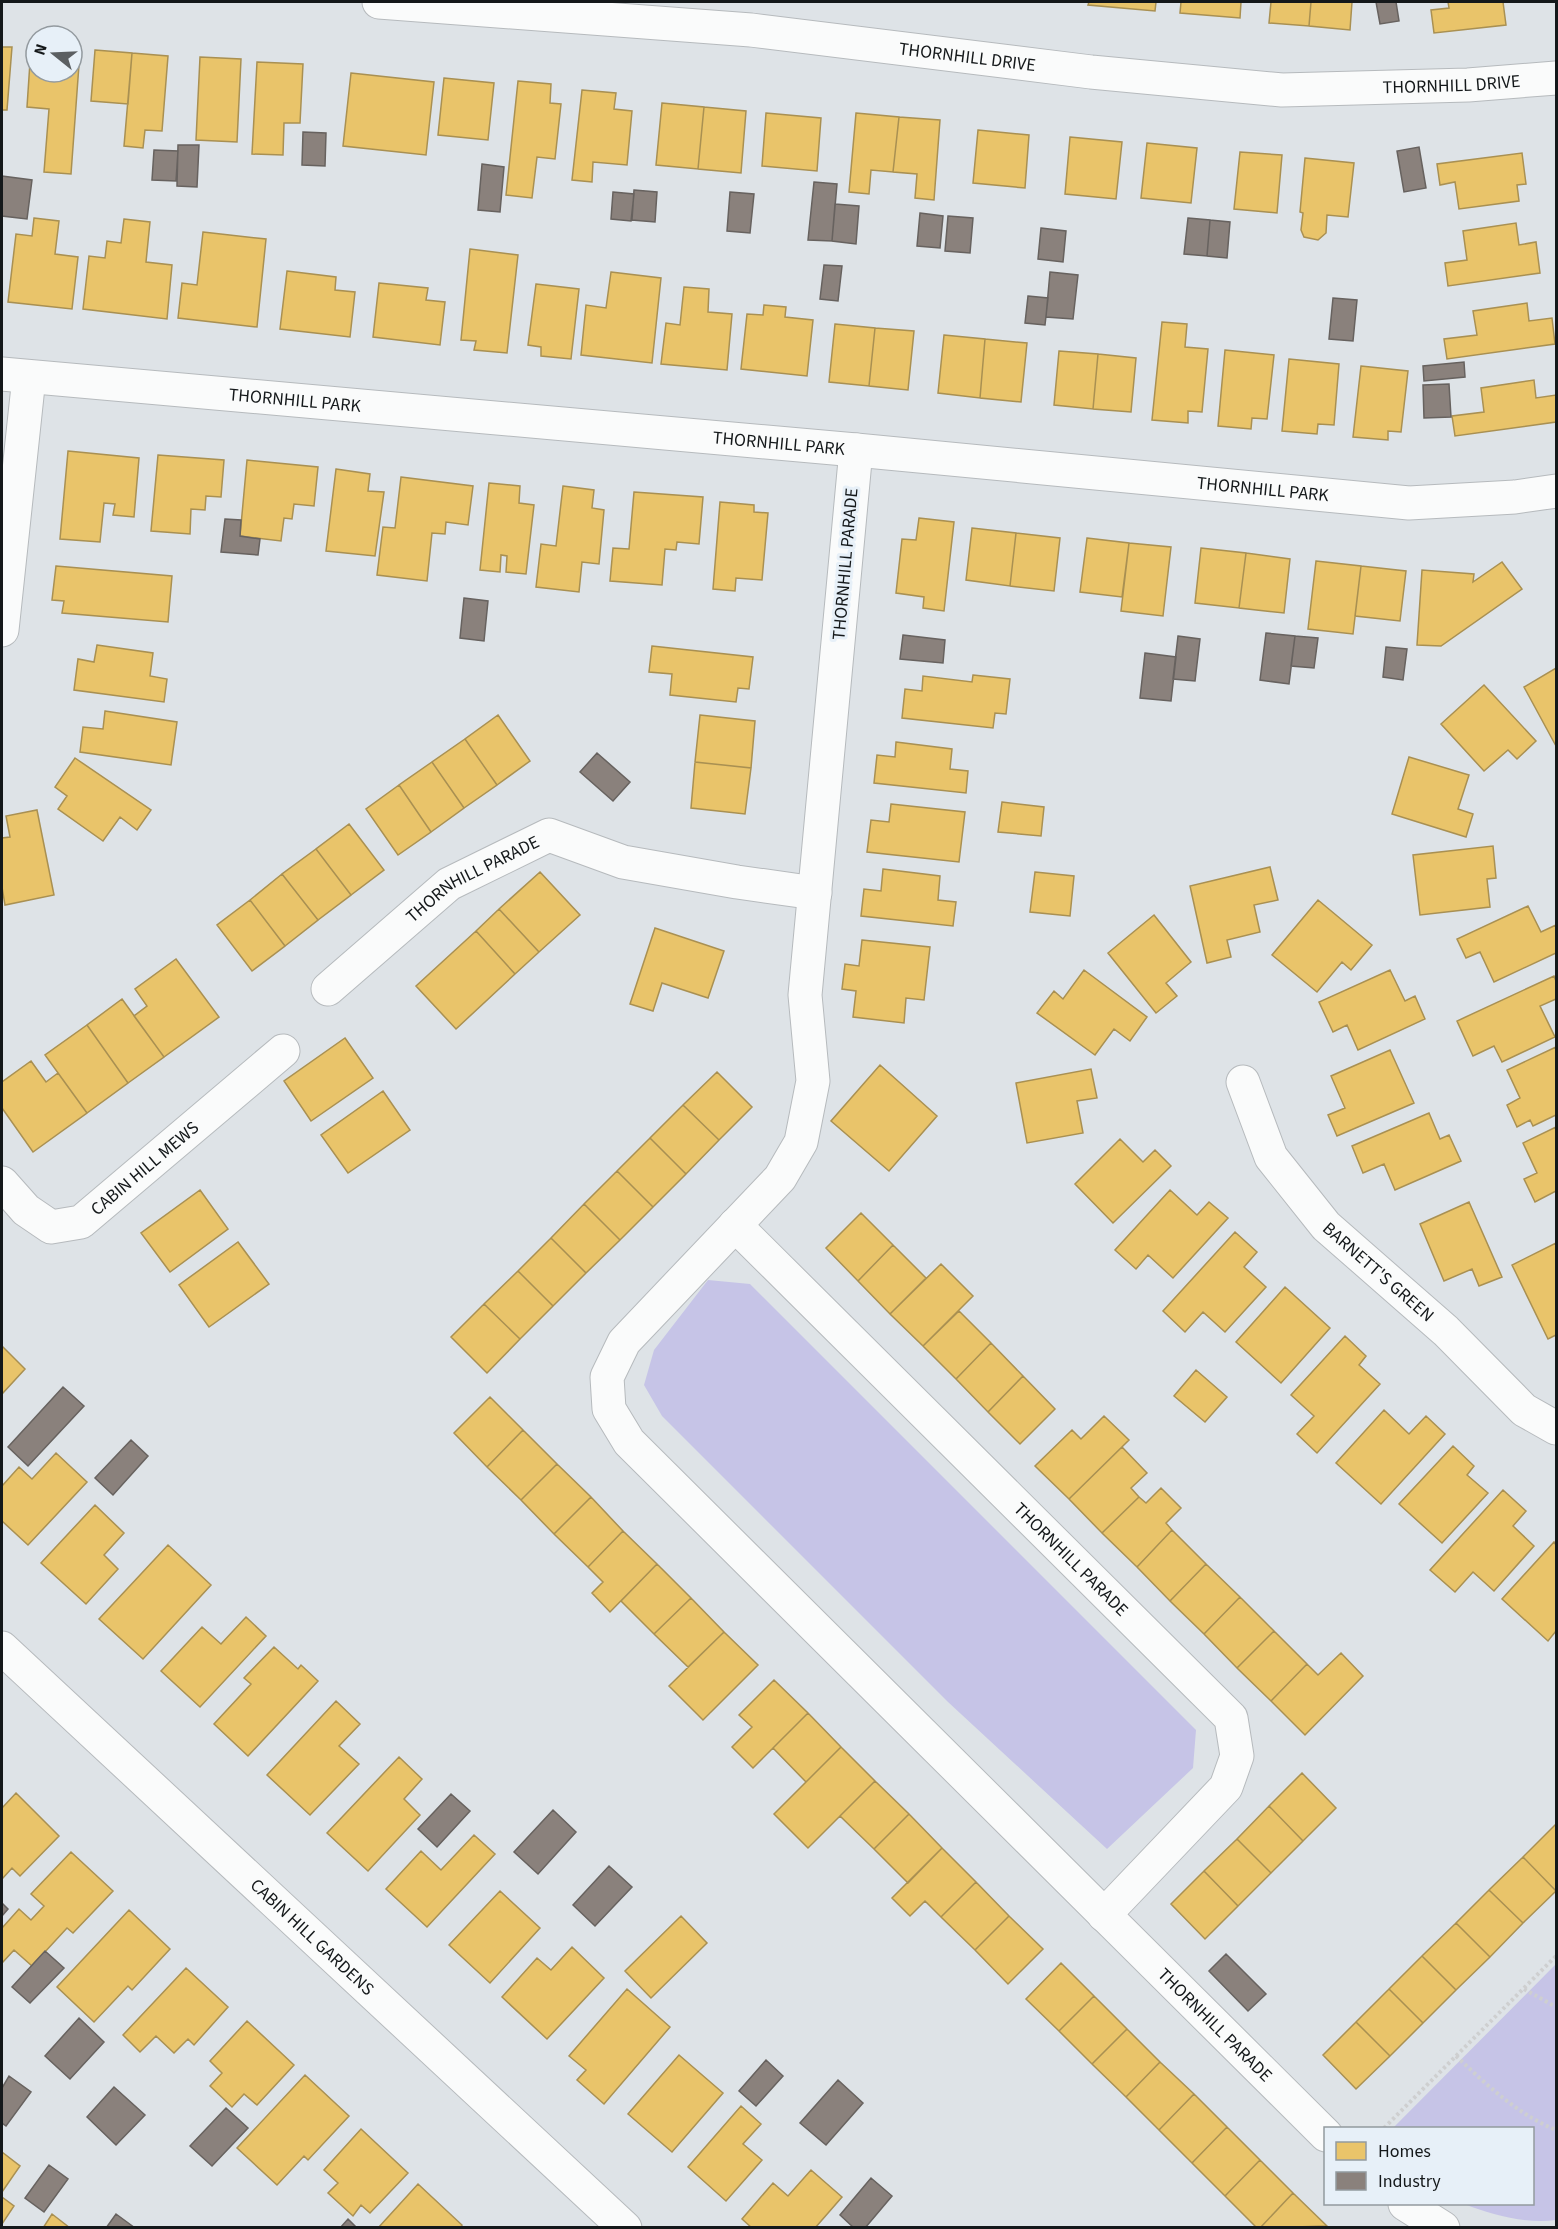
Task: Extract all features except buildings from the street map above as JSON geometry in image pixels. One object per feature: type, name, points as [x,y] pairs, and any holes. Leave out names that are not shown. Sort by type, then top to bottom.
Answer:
[{"type":"street","name":"THORNHILL DRIVE","points":[[379,2],[752,30],[1091,72],[1282,90],[1468,85],[1557,78]]},
{"type":"street","name":"THORNHILL PARK","points":[[15,376],[856,450],[1408,503],[1515,497],[1557,491]]},
{"type":"street","points":[[2,630],[15,376]]},
{"type":"street","name":"THORNHILL PARADE","points":[[856,450],[805,995],[813,1081],[801,1142],[780,1178],[624,1342],[607,1377],[609,1409],[629,1442],[1324,2133]]},
{"type":"street","name":"THORNHILL PARADE","points":[[328,989],[449,884],[549,835],[623,862],[815,893]]},
{"type":"street","name":"CABIN HILL MEWS","points":[[2,1183],[26,1210],[51,1227],[81,1222],[283,1051]]},
{"type":"street","name":"BARNETT'S GREEN","points":[[1243,1082],[1271,1157],[1326,1226],[1446,1331],[1524,1410],[1557,1428]]},
{"type":"street","name":"THORNHILL PARADE","points":[[735,1225],[1231,1718],[1237,1756],[1226,1787],[1104,1915]]},
{"type":"street","name":"CABIN HILL GARDENS","points":[[2,1648],[625,2228]]},
{"type":"street","points":[[1407,2205],[1443,2228]]},
{"type":"path","points":[[1385,2127],[1557,1956]]},
{"type":"path","points":[[1524,1989],[1557,2007]]},
{"type":"path","points":[[1456,2056],[1495,2093],[1540,2124],[1557,2130]]},
{"type":"shaded area","points":[[708,1280],[750,1284],[1196,1730],[1193,1768],[1107,1849],[948,1702],[662,1416],[644,1385],[654,1350]]},
{"type":"shaded area","points":[[1556,1964],[1556,2220],[1521,2220],[1467,2205],[1534,2205],[1534,2127],[1394,2127]]}]
